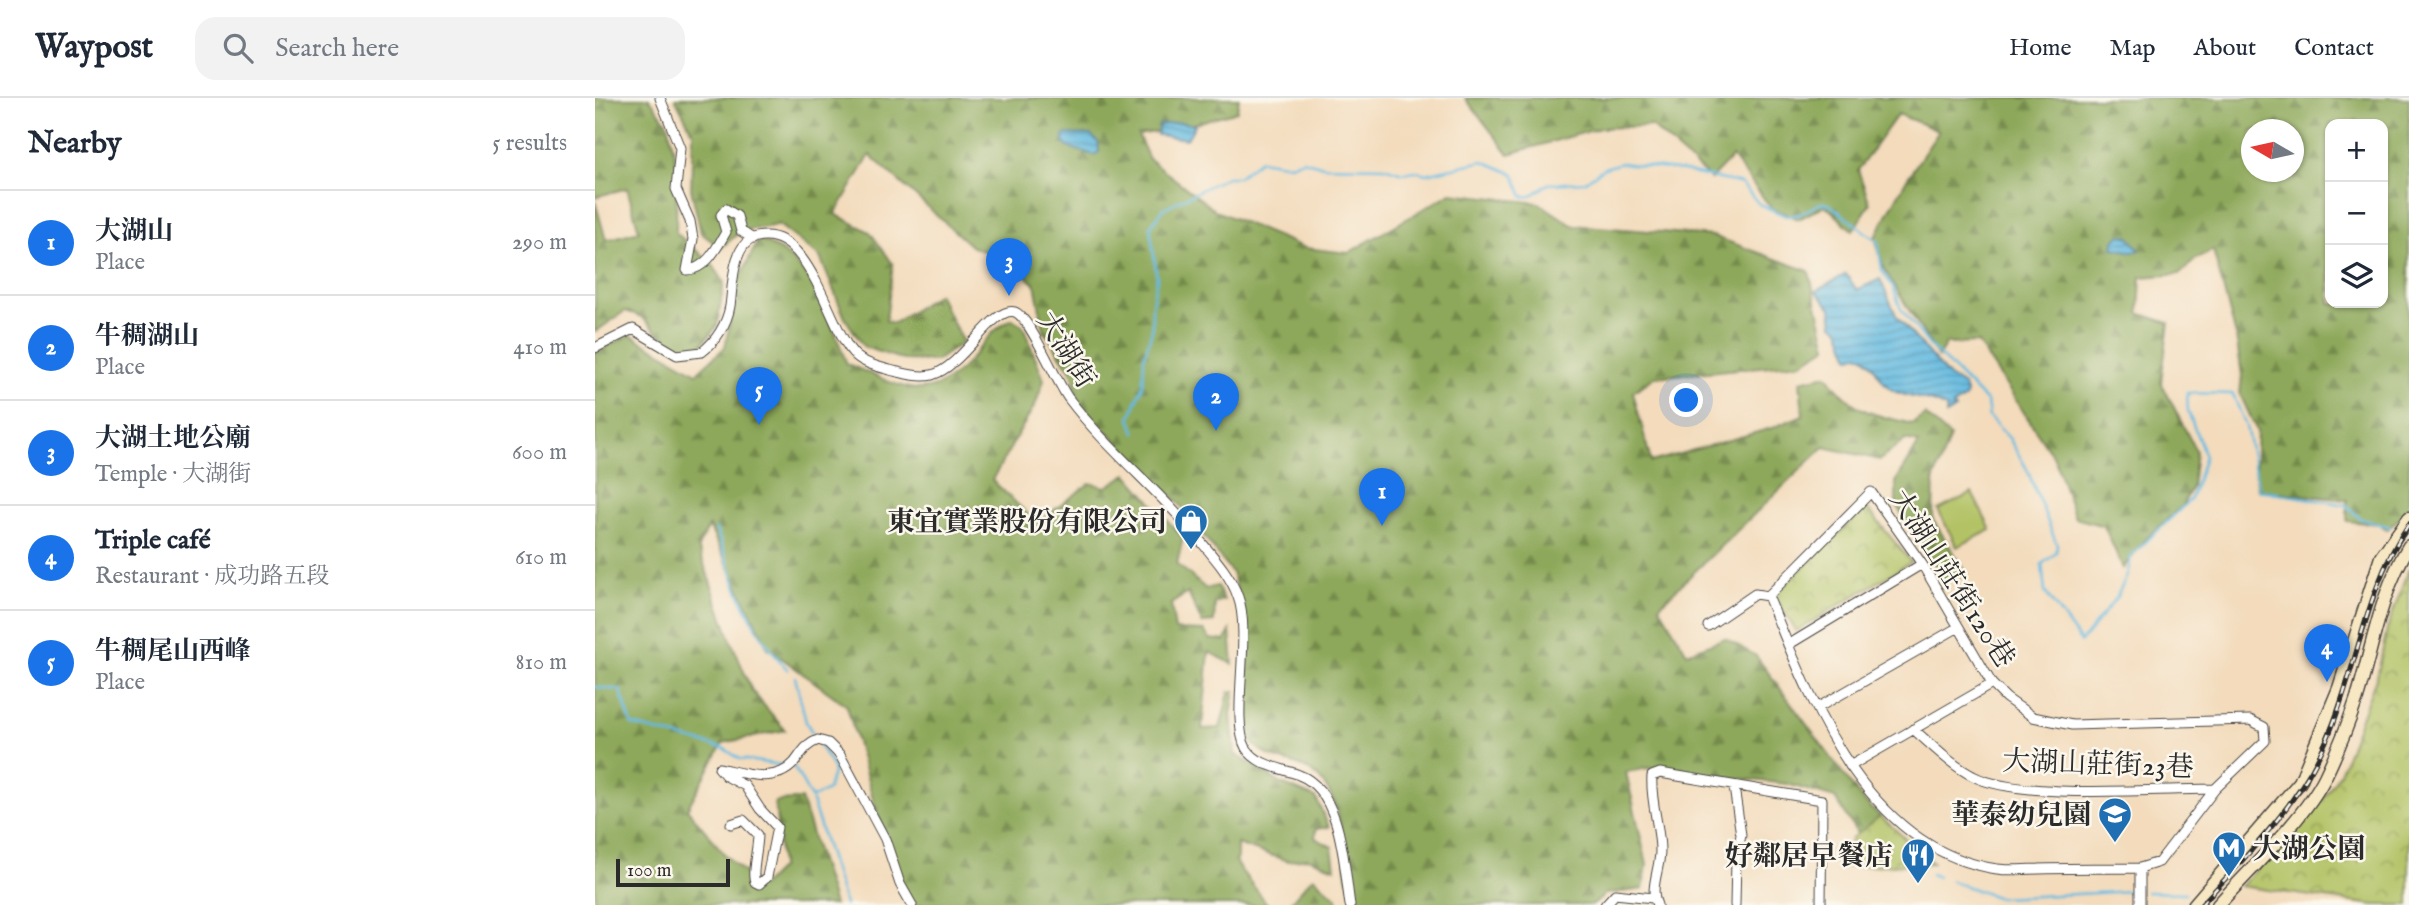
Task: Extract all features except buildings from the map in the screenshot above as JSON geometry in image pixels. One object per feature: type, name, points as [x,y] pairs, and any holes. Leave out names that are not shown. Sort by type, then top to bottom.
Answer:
[{"type":"main road","points":[[2194,905],[2300,782],[2339,688],[2381,557],[2409,518]]},
{"type":"main road","points":[[2218,905],[2298,815],[2323,781],[2357,698],[2382,603],[2397,566],[2409,546]]},
{"type":"street","points":[[595,348],[633,329],[677,355],[702,352],[715,339],[727,318],[734,268],[753,239],[741,231],[737,216],[726,209],[721,215],[726,232],[714,253],[694,270],[687,270],[694,239],[676,189],[680,148],[660,98]]},
{"type":"street","name":"大湖街","points":[[753,239],[773,237],[794,252],[811,270],[848,346],[866,362],[885,369],[922,376],[935,374],[962,356],[999,314],[1011,311],[1021,315],[1051,363],[1067,397],[1173,507],[1218,562],[1235,590],[1241,610],[1244,676],[1241,708],[1244,742],[1257,759],[1276,769],[1303,776],[1328,800],[1342,853],[1349,905]]},
{"type":"street","name":"大湖山莊街120巷","points":[[1708,626],[1755,594],[1768,596],[1871,492],[1922,564],[1992,684],[2033,717],[2072,725],[2250,720],[2264,727],[2265,741],[2215,789],[2159,862],[2140,868]]},
{"type":"street","points":[[1788,645],[1922,564]]},
{"type":"street","points":[[1768,596],[1817,708],[1850,766],[1900,822],[1938,848],[1996,869],[2140,868],[2140,905]]},
{"type":"street","points":[[1817,708],[1957,628]]},
{"type":"street","points":[[1850,766],[1992,684]]},
{"type":"street","name":"大湖山莊街23巷","points":[[1913,729],[1971,775],[1990,783],[2055,789],[2215,789]]},
{"type":"street","points":[[731,824],[743,820],[758,835],[758,862],[753,874],[755,882],[759,884],[767,877],[777,827],[760,809],[745,786],[726,776],[719,768],[761,777],[778,774],[792,765],[808,744],[818,740],[828,743],[840,755],[885,839],[900,884],[912,905]]},
{"type":"street","points":[[1605,905],[1615,894],[1655,901],[1660,852],[1652,776],[1660,773],[1822,800],[1821,905]]},
{"type":"street","points":[[1734,787],[1741,835],[1735,859],[1735,905]]},
{"type":"green space","points":[[595,98],[649,98],[668,124],[677,167],[676,233],[712,264],[724,282],[717,326],[695,352],[672,346],[643,318],[625,311],[595,332],[595,201],[606,240],[639,231],[627,188],[595,197]]},
{"type":"green space","points":[[675,98],[1239,98],[1237,111],[1179,128],[1138,135],[1149,159],[1216,211],[1305,248],[1348,253],[1451,193],[1539,203],[1572,225],[1713,236],[1809,271],[1827,347],[1801,363],[1655,377],[1633,392],[1651,462],[1772,428],[1803,415],[1800,381],[1827,375],[1846,397],[1863,410],[1912,424],[1925,415],[1950,437],[1934,479],[1933,520],[1967,574],[1945,581],[1896,505],[1896,482],[1919,443],[1905,440],[1880,460],[1824,447],[1659,606],[1687,653],[1725,638],[1756,656],[1861,798],[1880,816],[1858,835],[1835,798],[1787,784],[1649,768],[1626,772],[1647,865],[1643,889],[1605,894],[1593,905],[1355,905],[1339,820],[1327,789],[1310,770],[1274,758],[1256,747],[1248,738],[1247,624],[1232,573],[1178,502],[1078,402],[1073,375],[1044,331],[1035,284],[1010,261],[972,247],[870,155],[835,214],[870,232],[893,264],[886,321],[894,323],[938,294],[963,342],[936,361],[904,360],[864,347],[845,318],[820,257],[779,225],[741,231],[721,248],[701,233],[691,189],[693,133]]},
{"type":"green space","points":[[1465,98],[2409,98],[2409,509],[2387,530],[2380,524],[2347,521],[2347,500],[2258,490],[2255,473],[2257,431],[2240,394],[2242,375],[2236,336],[2213,250],[2196,259],[2180,274],[2141,277],[2139,313],[2169,323],[2161,382],[2196,451],[2192,487],[2182,506],[2148,537],[2123,568],[2104,526],[2075,518],[2054,458],[1978,343],[1946,344],[1938,357],[1884,269],[1875,237],[1908,177],[1939,131],[1898,114],[1858,170],[1870,204],[1853,231],[1825,205],[1799,219],[1772,209],[1732,157],[1711,179],[1651,126],[1600,128],[1509,154]]},
{"type":"green space","points":[[758,240],[777,248],[805,274],[825,308],[847,364],[899,385],[928,388],[942,383],[957,373],[1000,326],[1012,319],[1023,326],[1044,380],[1036,403],[992,480],[1037,523],[1090,483],[1106,487],[1127,474],[1183,538],[1177,564],[1206,589],[1217,586],[1224,600],[1215,603],[1214,622],[1202,623],[1188,593],[1171,604],[1175,630],[1204,631],[1210,639],[1225,641],[1230,631],[1233,664],[1209,652],[1202,729],[1220,728],[1229,692],[1235,691],[1231,714],[1235,754],[1282,784],[1316,798],[1329,827],[1316,829],[1315,838],[1332,847],[1335,868],[1307,858],[1288,861],[1237,844],[1237,865],[1268,905],[911,905],[876,810],[847,706],[768,648],[709,526],[698,547],[732,643],[752,691],[785,730],[723,743],[687,809],[726,856],[761,887],[781,867],[775,802],[801,799],[834,905],[595,905],[595,352],[630,335],[697,373],[725,347],[738,282]]},
{"type":"green space","points":[[1972,493],[1991,530],[1957,547],[1938,510]]},
{"type":"green space","points":[[1866,507],[1911,562],[1796,631],[1774,595]]},
{"type":"green space","name":"大湖公園","points":[[2409,568],[2409,905],[2374,905],[2240,886],[2309,819],[2340,773],[2378,673],[2387,629]]},
{"type":"green space","points":[[1880,816],[1933,863],[1840,867],[1852,838]]},
{"type":"green space","points":[[1313,877],[1337,898],[1338,905],[1280,905],[1289,904]]},
{"type":"water","points":[[1180,122],[1195,125],[1187,139],[1157,135],[1159,125]]},
{"type":"water","points":[[1065,134],[1091,135],[1098,142],[1099,152],[1094,155],[1067,147],[1063,141]]},
{"type":"water","points":[[2120,235],[2128,236],[2140,250],[2133,252],[2113,248],[2114,240]]},
{"type":"water","points":[[1846,274],[1857,290],[1880,279],[1897,317],[1949,377],[1963,385],[1965,398],[1953,406],[1955,409],[1946,415],[1946,408],[1939,404],[1892,390],[1864,357],[1858,354],[1850,358],[1839,329],[1833,324],[1831,308],[1816,291]]},
{"type":"waterway","points":[[1135,432],[1130,418],[1143,385],[1144,357],[1152,330],[1152,305],[1157,278],[1150,227],[1164,208],[1227,177],[1238,177],[1260,160],[1290,165],[1303,160],[1323,166],[1384,167],[1403,173],[1415,171],[1426,174],[1483,161],[1514,174],[1523,197],[1531,196],[1548,184],[1584,182],[1604,168],[1622,163],[1683,171],[1742,184],[1759,204],[1786,216],[1798,215],[1821,203],[1829,204],[1878,242],[1882,271],[1893,287],[1901,309],[1931,347],[1987,402],[1989,417],[2009,438],[2027,469],[2057,545],[2056,553],[2042,564],[2045,592],[2081,642],[2116,598],[2127,576],[2131,556],[2191,499],[2205,456],[2188,411],[2187,393],[2233,394],[2246,426],[2259,490],[2346,505],[2361,519],[2390,527]]},
{"type":"waterway","points":[[716,529],[736,587],[752,621],[788,670]]},
{"type":"waterway","points":[[795,677],[806,722],[813,734]]},
{"type":"waterway","points":[[595,687],[620,690],[632,725],[723,748],[740,759],[781,765]]},
{"type":"waterway","points":[[812,798],[828,790],[834,769],[820,746]]},
{"type":"waterway","points":[[794,767],[811,798],[845,905]]},
{"type":"waterway","points":[[1931,874],[1938,877]]},
{"type":"waterway","points":[[1951,881],[1999,898],[2134,891]]},
{"type":"waterway","points":[[2146,892],[2185,893]]},
{"type":"railway","points":[[2201,905],[2272,826],[2303,784],[2316,761],[2338,710],[2382,574],[2409,524]]},
{"type":"place","name":"大湖土地公廟","points":[[1009,296]]},
{"type":"place","name":"牛稠尾山西峰","points":[[759,425]]},
{"type":"place","name":"牛稠湖山","points":[[1216,431]]},
{"type":"place","name":"大湖山","points":[[1382,526]]},
{"type":"place","name":"東宜實業股份有限公司","points":[[1191,551]]},
{"type":"place","name":"Triple café","points":[[2327,682]]},
{"type":"place","name":"華泰幼兒園","points":[[2115,844]]},
{"type":"place","name":"大湖公園","points":[[2229,878]]},
{"type":"place","name":"好鄰居早餐店","points":[[1918,885]]}]
